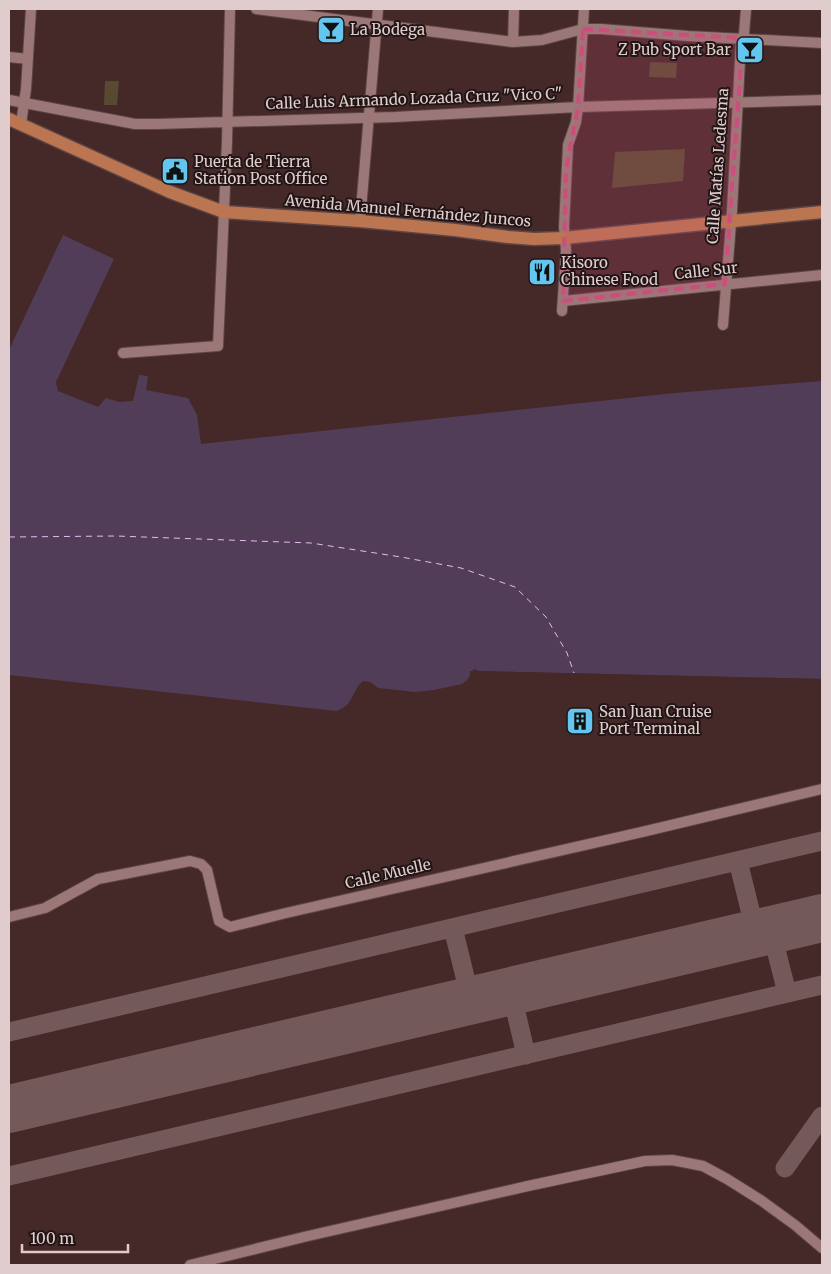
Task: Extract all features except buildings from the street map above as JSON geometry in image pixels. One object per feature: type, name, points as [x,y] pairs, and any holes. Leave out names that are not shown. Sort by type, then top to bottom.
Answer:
[{"type":"main road","name":"Avenida Manuel Fernández Juncos","points":[[9,119],[170,192],[224,212],[360,221],[534,239],[564,238],[822,212]]},
{"type":"street","points":[[21,124],[25,103],[31,9]]},
{"type":"street","points":[[124,353],[218,346],[228,122],[230,9]]},
{"type":"street","points":[[256,9],[513,42],[542,40],[583,29],[601,29],[822,44]]},
{"type":"street","points":[[360,221],[378,9]]},
{"type":"street","points":[[513,42],[514,9]]},
{"type":"street","points":[[564,238],[568,145],[576,122],[578,107],[584,9]]},
{"type":"street","name":"Calle Matías Ledesma","points":[[724,325],[741,42],[746,9]]},
{"type":"street","points":[[9,57],[28,59]]},
{"type":"street","name":"Calle Luis Armando Lozada Cruz \"Vico C\"","points":[[9,100],[135,124],[369,118],[578,107],[822,100]]},
{"type":"street","name":"Calle Sur","points":[[564,238],[566,250],[562,306],[725,284],[822,275]]},
{"type":"street","name":"Calle Muelle","points":[[9,917],[45,908],[98,879],[190,861],[201,864],[207,870],[219,921],[230,927],[822,789]]},
{"type":"street","points":[[190,1265],[528,1186],[645,1162],[672,1160],[703,1166],[727,1178],[795,1225],[822,1248]]},
{"type":"highlighted area","points":[[583,29],[743,38],[725,284],[563,301],[566,169],[578,107]]},
{"type":"shaded area","points":[[650,62],[677,63],[676,78],[649,77]]},
{"type":"shaded area","points":[[105,81],[119,81],[117,105],[104,105]]},
{"type":"shaded area","points":[[685,149],[683,181],[612,188],[615,152]]},
{"type":"shaded area","points":[[63,235],[114,259],[56,382],[58,391],[98,407],[106,398],[119,402],[133,401],[139,375],[148,376],[146,390],[188,398],[197,415],[201,444],[674,393],[822,381],[822,679],[479,671],[474,669],[462,684],[434,690],[415,692],[378,688],[370,682],[363,681],[347,705],[337,711],[9,675],[9,350]]},
{"type":"pier","points":[[470,671],[822,679],[822,681],[479,674],[475,672],[470,680]]},
{"type":"ferry route","points":[[9,537],[116,536],[311,543],[461,568],[515,587],[546,617],[567,653],[574,673]]},
{"type":"taxiway","points":[[9,1032],[822,841]]},
{"type":"taxiway","points":[[738,861],[756,934]]},
{"type":"taxiway","points":[[453,928],[471,1001]]},
{"type":"taxiway","points":[[771,930],[787,993]]},
{"type":"taxiway","points":[[9,1176],[822,985]]},
{"type":"taxiway","points":[[511,991],[526,1055]]},
{"type":"taxiway","points":[[785,1168],[822,1116]]},
{"type":"runway","points":[[9,1109],[822,918]]},
{"type":"place","name":"La Bodega","points":[[331,30]]},
{"type":"place","name":"Z Pub Sport Bar","points":[[750,50]]},
{"type":"place","name":"Puerta de Tierra Station Post Office","points":[[175,171]]},
{"type":"place","name":"Kisoro Chinese Food","points":[[542,272]]},
{"type":"place","name":"San Juan Cruise Port Terminal","points":[[580,721]]}]
